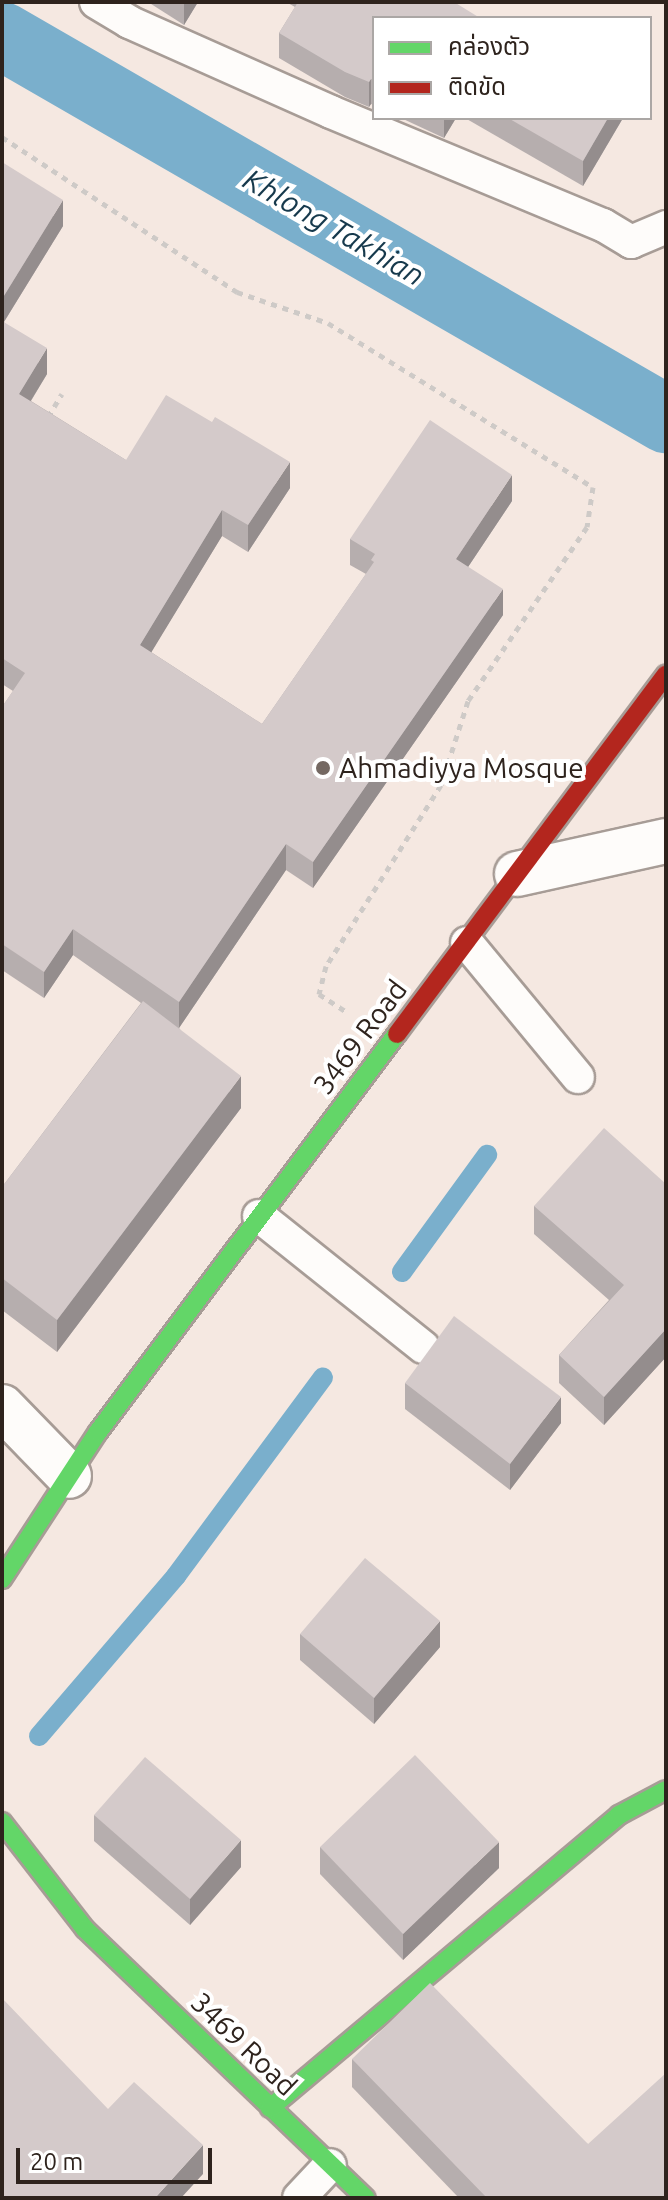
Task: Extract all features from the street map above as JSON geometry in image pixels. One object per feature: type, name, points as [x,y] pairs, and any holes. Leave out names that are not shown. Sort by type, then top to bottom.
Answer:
[{"type":"street","name":"3469 Road","points":[[22,1511],[65,1472],[98,1432],[666,675]]},
{"type":"street","points":[[517,874],[666,841]]},
{"type":"street","points":[[2,1407],[65,1472]]},
{"type":"street","name":"3469 Road","points":[[2,1579],[65,1472]]},
{"type":"street","points":[[270,2108],[619,1815],[666,1790]]},
{"type":"street","name":"3469 Road","points":[[2,1822],[85,1929],[366,2198]]},
{"type":"street","name":"3469 Road","points":[[38,1898],[85,1929]]},
{"type":"lane","points":[[96,2],[129,22],[331,112],[603,225],[631,242],[666,227]]},
{"type":"lane","points":[[467,943],[578,1077]]},
{"type":"lane","points":[[259,1216],[423,1347]]},
{"type":"lane","points":[[299,2198],[330,2165]]},
{"type":"path","points":[[2,137],[237,292],[328,323],[593,487],[587,527],[468,701],[441,785],[326,966],[319,994],[393,1042]]},
{"type":"path","points":[[45,421],[62,394]]},
{"type":"building","points":[[298,2],[454,2],[477,16],[372,16],[372,79],[369,82],[345,72],[279,33]]},
{"type":"building","points":[[511,120],[607,120],[583,161]]},
{"type":"building","points":[[2,162],[63,200],[2,299]]},
{"type":"building","points":[[2,321],[47,348],[19,394],[126,460],[166,395],[212,422],[215,417],[290,462],[248,525],[222,510],[140,645],[262,724],[374,562],[371,560],[375,554],[350,539],[430,420],[512,475],[456,559],[503,589],[313,862],[286,844],[179,1002],[73,929],[44,972],[2,944],[2,707],[25,673],[2,658]]},
{"type":"building","points":[[143,1001],[241,1076],[57,1320],[2,1278],[2,1187]]},
{"type":"building","points":[[604,1128],[666,1184],[666,1329],[604,1397],[559,1355],[624,1285],[534,1206]]},
{"type":"building","points":[[454,1316],[561,1397],[510,1464],[405,1383]]},
{"type":"building","points":[[365,1558],[440,1621],[374,1698],[300,1634]]},
{"type":"building","points":[[415,1755],[499,1842],[403,1934],[320,1847]]},
{"type":"building","points":[[145,1757],[241,1840],[190,1899],[94,1815]]},
{"type":"building","points":[[430,1983],[588,2144],[666,2073],[666,2198],[487,2198],[352,2059]]},
{"type":"building","points":[[2,1998],[108,2109],[134,2082],[203,2145],[155,2198],[2,2198]]},
{"type":"waterway","name":"Khlong Takhian","points":[[2,36],[666,419]]},
{"type":"waterway","points":[[402,1272],[487,1155]]},
{"type":"waterway","points":[[39,1736],[176,1576],[323,1377]]},
{"type":"traffic: fast","points":[[2,1579],[98,1432],[397,1034]]},
{"type":"traffic: fast","points":[[270,2108],[619,1815],[666,1790]]},
{"type":"traffic: fast","points":[[2,1822],[85,1929],[366,2198]]},
{"type":"traffic: jam","points":[[397,1034],[666,675]]},
{"type":"place","name":"Ahmadiyya Mosque","points":[[323,768]]}]
